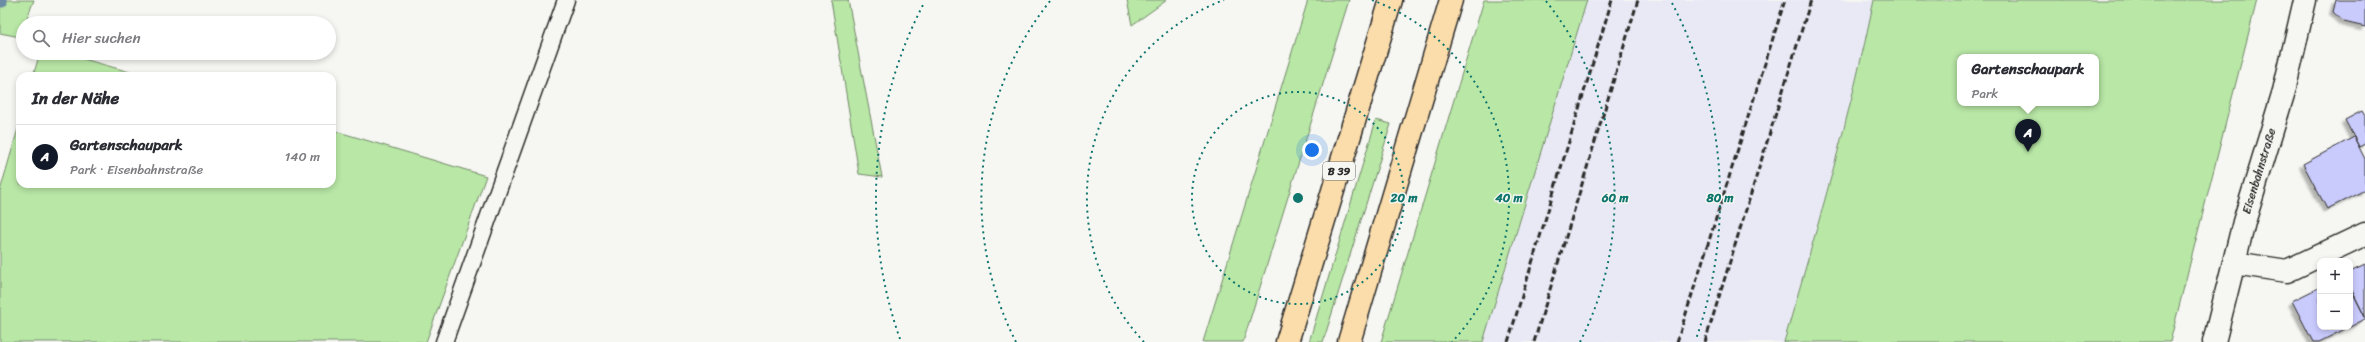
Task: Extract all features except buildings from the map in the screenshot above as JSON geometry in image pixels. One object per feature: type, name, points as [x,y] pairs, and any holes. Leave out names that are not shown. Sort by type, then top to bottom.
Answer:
[{"type":"highway","name":"B 39","points":[[1287,342],[1391,0]]},
{"type":"highway","points":[[1349,342],[1451,0]]},
{"type":"street","name":"Eisenbahnstraße","points":[[2214,342],[2244,222],[2284,91],[2305,0]]},
{"type":"street","points":[[2234,264],[2288,271],[2365,234]]},
{"type":"lane","points":[[444,342],[566,0]]},
{"type":"shaded area","points":[[1587,0],[1874,0],[1858,75],[1817,228],[1784,342],[1483,342]]},
{"type":"green space","points":[[0,0],[34,0],[28,16],[16,16],[16,36],[0,33]]},
{"type":"green space","points":[[831,0],[848,0],[882,177],[859,174]]},
{"type":"green space","points":[[1127,0],[1167,0],[1132,25]]},
{"type":"green space","points":[[1308,0],[1349,0],[1243,342],[1203,342]]},
{"type":"green space","points":[[1484,0],[1587,0],[1483,342],[1381,342]]},
{"type":"green space","points":[[1874,0],[2257,0],[2170,342],[1784,342],[1809,257],[1854,86]]},
{"type":"green space","points":[[38,60],[87,60],[130,72],[34,72]]},
{"type":"green space","points":[[1376,120],[1391,124],[1323,342],[1309,342]]},
{"type":"green space","points":[[336,131],[486,176],[426,342],[0,342],[0,191],[16,136],[16,188],[336,188]]},
{"type":"railway","points":[[1508,342],[1612,0]]},
{"type":"railway","points":[[1534,342],[1638,0]]},
{"type":"railway","points":[[1677,342],[1785,0]]},
{"type":"railway","points":[[1705,342],[1811,0]]},
{"type":"place","name":"Gartenschaupark","points":[[2028,152]]}]
